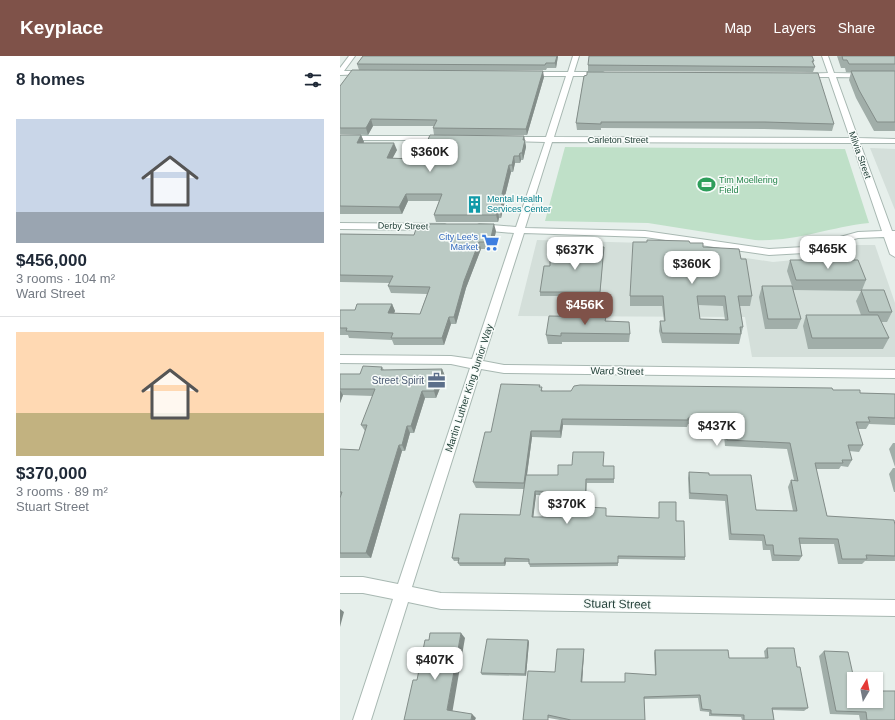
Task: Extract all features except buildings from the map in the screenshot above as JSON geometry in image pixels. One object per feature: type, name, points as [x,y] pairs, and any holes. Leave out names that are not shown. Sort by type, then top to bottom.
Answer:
[{"type":"street","points":[[340,72],[352,56]]},
{"type":"street","name":"Martin Luther King Junior Way","points":[[362,720],[576,56]]},
{"type":"street","name":"Milvia Street","points":[[825,56],[855,141],[892,234],[895,254]]},
{"type":"street","points":[[340,72],[372,73]]},
{"type":"street","points":[[522,74],[609,74]]},
{"type":"street","points":[[798,75],[895,76]]},
{"type":"street","points":[[340,138],[455,138]]},
{"type":"street","name":"Carleton Street","points":[[500,139],[895,141]]},
{"type":"street","name":"Derby Street","points":[[340,226],[451,227]]},
{"type":"street","points":[[467,227],[521,229],[544,232],[645,234],[769,252],[804,250],[858,235],[892,234]]},
{"type":"street","name":"Ward Street","points":[[340,359],[451,360],[504,369],[895,374]]},
{"type":"street","name":"Stuart Street","points":[[340,584],[363,585],[441,601],[895,608]]},
{"type":"shaded area","points":[[870,148],[895,149],[895,210]]},
{"type":"shaded area","points":[[537,240],[646,243],[773,262],[814,258],[857,245],[875,245],[895,303],[895,357],[752,357],[745,317],[518,316]]},
{"type":"green space","name":"Tim Moellering Field","points":[[565,147],[845,149],[869,223],[799,237],[755,240],[648,223],[545,221]]},
{"type":"place","name":"Tim Moellering Field","points":[[706,185]]},
{"type":"place","name":"Mental Health Services Center","points":[[474,204]]},
{"type":"place","name":"City Lee's Market","points":[[491,242]]},
{"type":"place","name":"Street Spirit","points":[[437,380]]}]
